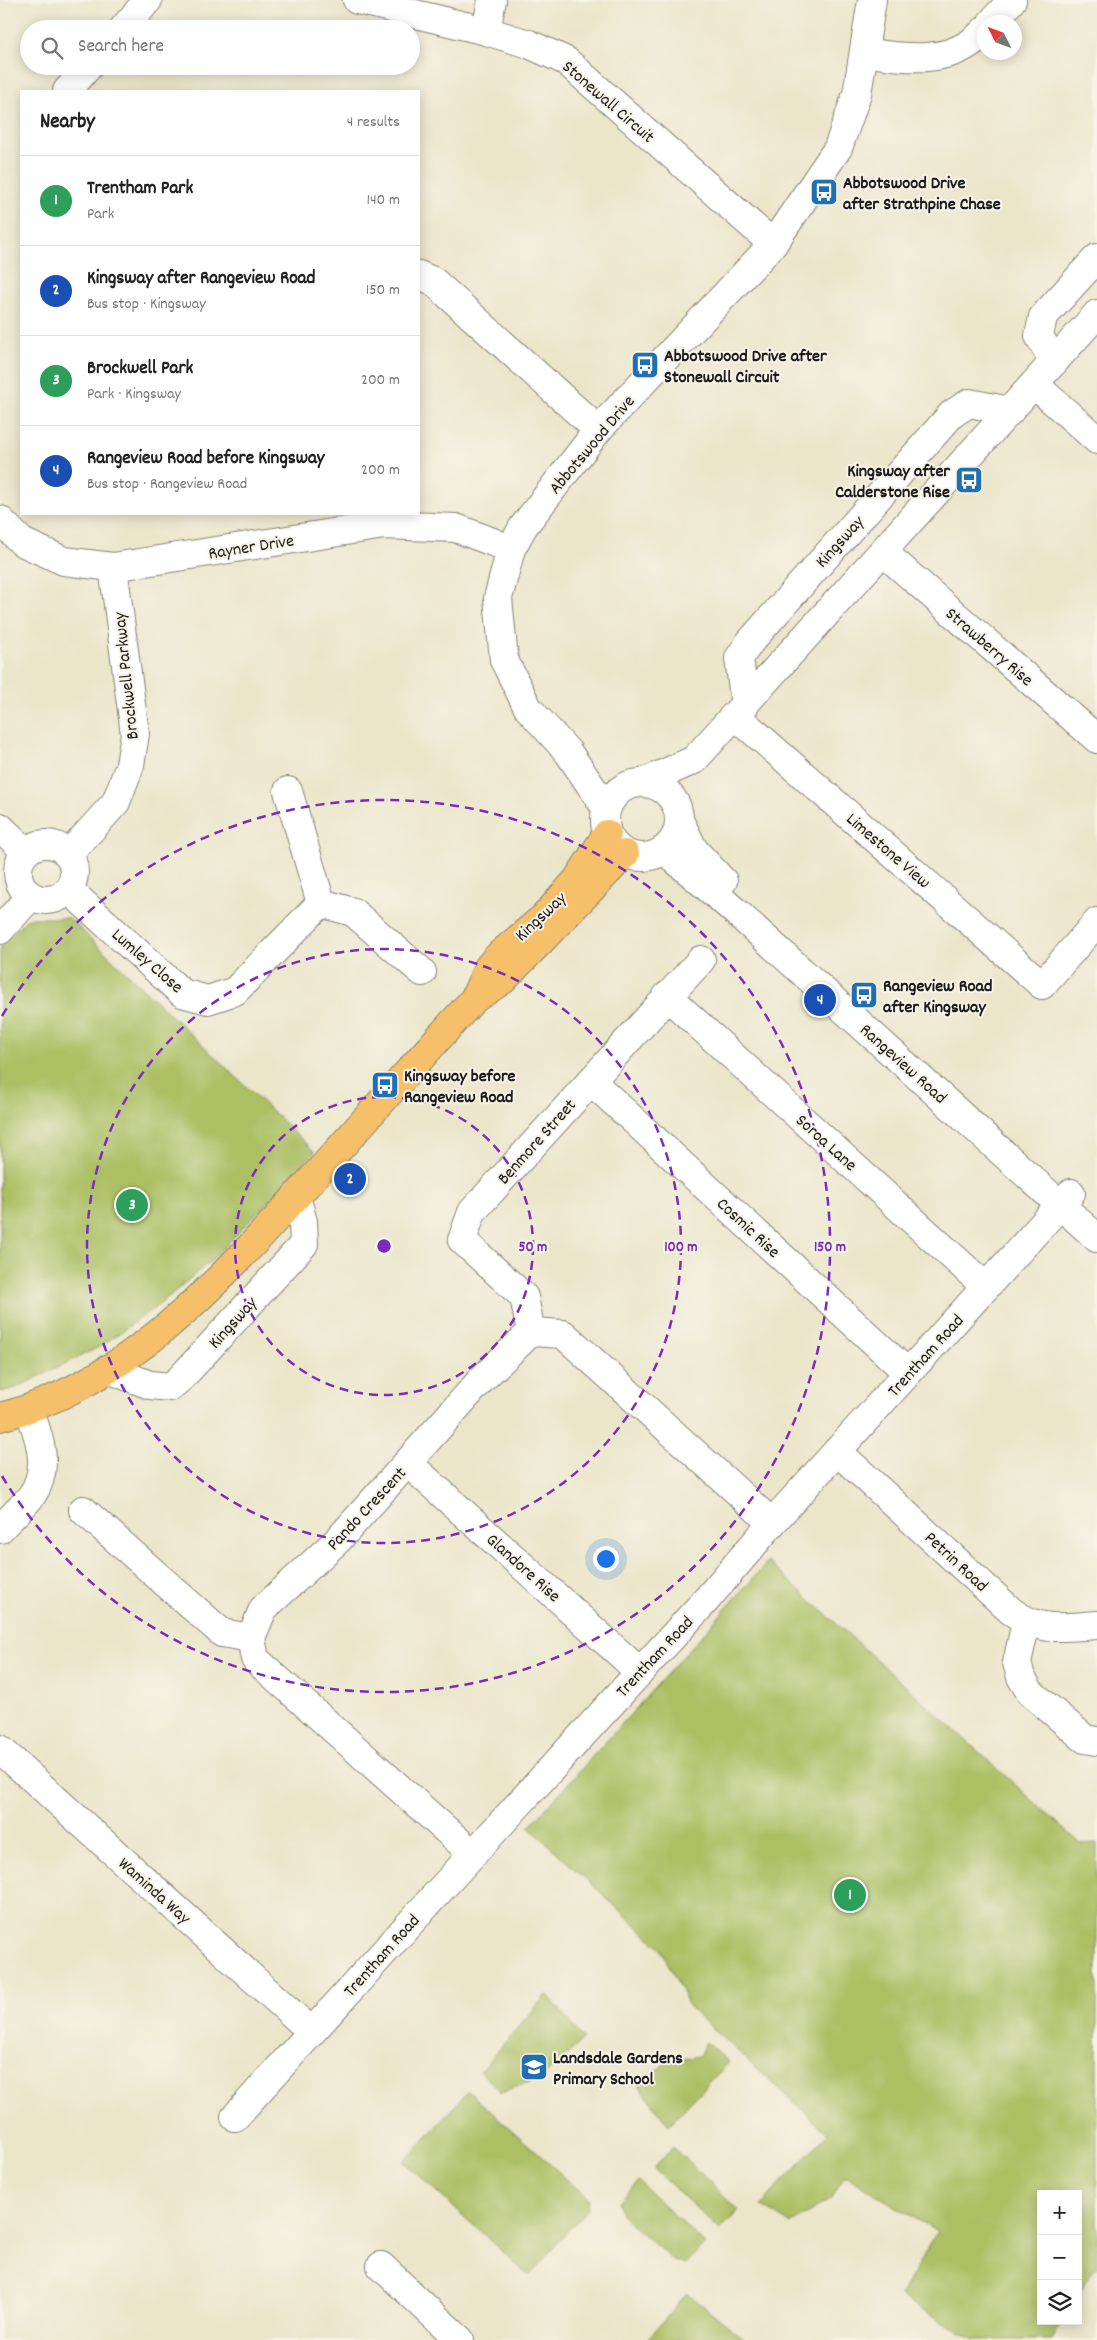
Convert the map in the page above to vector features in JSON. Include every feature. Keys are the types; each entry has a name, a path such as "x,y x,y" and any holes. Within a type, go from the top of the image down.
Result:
{"main road":[{"name":"Kingsway","path":"474,999 489,966 499,955 544,917 577,880 607,821"},
{"name":"Kingsway","path":"0,1417 29,1410 64,1394 108,1369 158,1333 229,1269 474,999 503,980 625,854"}],"street":[{"path":"131,20 148,0"},
{"name":"Stonewall Circuit","path":"357,0 486,31 529,44 566,61 773,244"},
{"path":"486,31 492,0"},
{"name":"Abbotswood Drive","path":"607,821 568,752 528,708 504,660 498,598 511,549 522,527 598,430 773,244 838,148 857,94 872,0"},
{"path":"998,15 1012,0"},
{"path":"864,52 919,59 948,55 977,39"},
{"path":"68,90 82,75"},
{"path":"1054,362 1039,336 1043,317 1097,258"},
{"path":"420,275 432,280 598,430"},
{"path":"694,760 679,815 676,838 665,851 656,856 640,858 625,854 614,845 607,821 615,794 694,760 1097,314"},
{"path":"1034,384 1097,440"},
{"name":"Kingsway","path":"740,710 739,658 745,649 952,414 969,403 1010,411"},
{"name":"Rayner Drive","path":"0,520 22,542 64,560 113,567 384,526 456,528 511,549"},
{"name":"Strawberry Rise","path":"883,552 1097,740"},
{"name":"Brockwell Parkway","path":"69,854 116,802 130,765 135,734 113,567"},
{"name":"Limestone View","path":"740,710 1042,985 1097,922"},
{"name":"Abbotswood Drive","path":"568,752 636,784"},
{"path":"636,784 659,786 669,793 679,815"},
{"path":"288,790 321,903 353,912 422,972"},
{"name":"Rangeview Road","path":"679,815 694,850 813,972"},
{"path":"0,827 26,852"},
{"path":"46,843 55,845 69,854 75,866 75,876 69,890 53,900 43,901 31,896 20,884 18,874 20,861 26,852 36,845 46,843"},
{"name":"Rangeview Road","path":"665,851 813,972 1066,1199 1097,1238"},
{"name":"Lumley Close","path":"69,890 182,992 208,1000 235,991 321,903"},
{"path":"0,930 31,896"},
{"name":"Benmore Street","path":"531,1332 524,1297 462,1240 472,1212 701,960"},
{"name":"Soroa Lane","path":"667,996 986,1287"},
{"name":"Cosmic Rise","path":"590,1081 908,1373"},
{"name":"Kingsway","path":"108,1369 150,1385 170,1387 181,1378 304,1244 303,1222 296,1196"},
{"name":"Rangeview Road","path":"1066,1199 1097,1216"},
{"name":"Trentham Road","path":"235,2117 311,2031 707,1599 772,1523 1066,1199"},
{"path":"531,1332 563,1334 772,1523"},
{"name":"Pando Crescent","path":"251,1638 263,1609 338,1540 483,1378 531,1332"},
{"path":"0,1529 32,1494 40,1476 43,1457 29,1410"},
{"name":"Petrin Road","path":"837,1451 1011,1611 1026,1622 1044,1627 1097,1626"},
{"name":"Glandore Rise","path":"408,1463 640,1672"},
{"path":"83,1510 222,1633 251,1638 255,1659 474,1854"},
{"path":"1026,1622 1017,1663 1020,1678 1030,1692 1085,1739 1097,1742"},
{"name":"Waminda Way","path":"0,1749 311,2031"},
{"path":"381,2266 460,2340"}],"green space":[{"path":"28,918 69,918 315,1152 214,1258 160,1304 101,1346 16,1388 0,1392 0,946"},
{"path":"768,1562 1081,1844 1097,1843 1097,2268 1095,2267 1082,2289 1082,2190 1037,2190 1037,2325 1061,2325 1052,2340 974,2340 900,2296 937,2232 845,2175 832,2198 790,2224 761,2205 828,2133 690,2008 660,1947 529,1827"},
{"path":"547,1994 584,2039 541,2078 501,2092 480,2071"},
{"path":"706,2042 729,2062 669,2125 638,2085 667,2062 699,2056"},
{"path":"468,2091 589,2199 588,2208 529,2276 404,2162"},
{"path":"673,2147 739,2210 720,2230 653,2168"},
{"path":"638,2181 705,2244 685,2264 672,2259 621,2216 619,2201"},
{"path":"687,2293 746,2340 647,2340"}],"place":[{"name":"Abbotswood Drive after Strathpine Chase","path":"824,192"},
{"name":"Abbotswood Drive after Stonewall Circuit","path":"645,365"},
{"name":"Kingsway after Calderstone Rise","path":"969,480"},
{"name":"Rangeview Road after Kingsway","path":"864,995"},
{"name":"Rangeview Road before Kingsway","path":"820,1000"},
{"name":"Kingsway before Rangeview Road","path":"385,1085"},
{"name":"Kingsway after Rangeview Road","path":"350,1179"},
{"name":"Brockwell Park","path":"132,1205"},
{"name":"Trentham Park","path":"850,1895"},
{"name":"Landsdale Gardens Primary School","path":"534,2067"}]}
